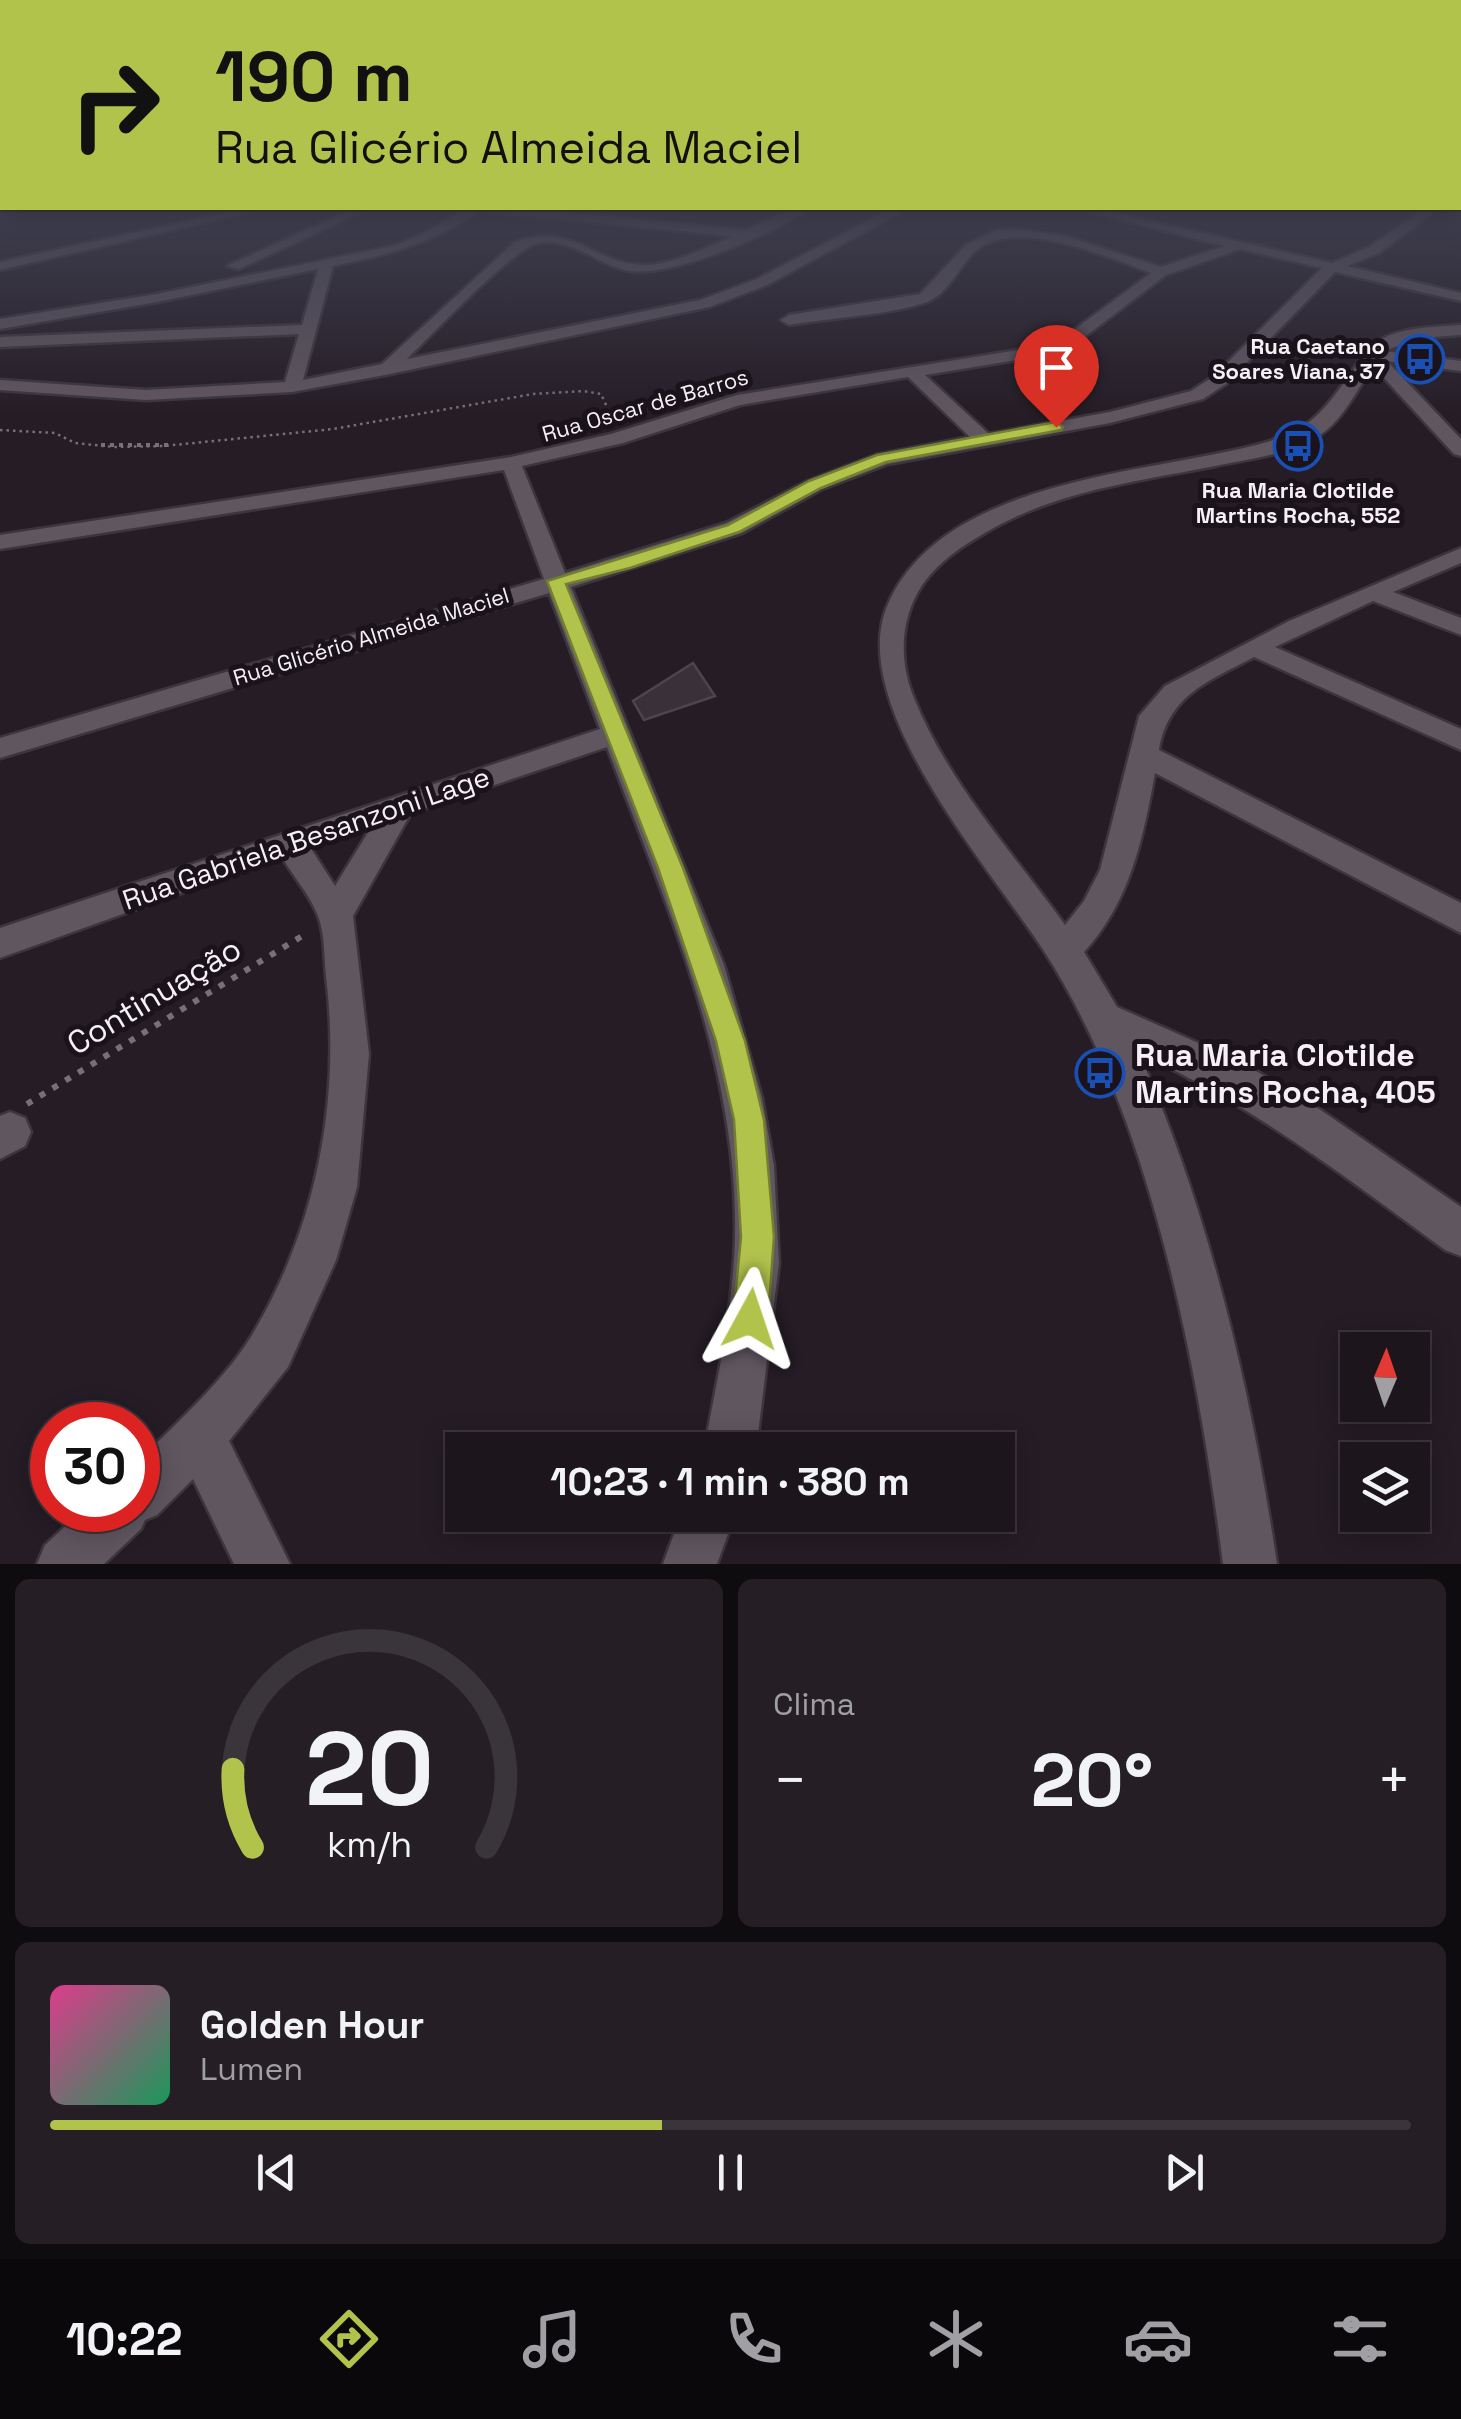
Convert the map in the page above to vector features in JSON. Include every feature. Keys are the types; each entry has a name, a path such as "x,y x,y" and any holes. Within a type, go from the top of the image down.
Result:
{"street":[{"path":"158,298 218,272"},
{"path":"0,324 158,298 280,272"},
{"path":"292,387 324,272"},
{"path":"384,370 491,272"},
{"path":"0,385 162,395 292,387 725,298 776,272"},
{"path":"789,320 924,298 952,272"},
{"name":"Rua Oscar de Barros","path":"0,542 511,463 616,440 737,400 1056,346 1073,338 1161,272"},
{"name":"Rua Glicério Almeida Maciel","path":"0,748 734,528 815,485 883,458 1110,417 1196,395 1220,380 1325,272"},
{"path":"1347,272 1461,297"},
{"path":"0,342 308,330"},
{"path":"1250,1564 1240,1476 1187,1252 1141,1106 1104,1019 1063,951 978,836 906,712 892,678 888,644 894,617 920,570 947,547 1016,504 1102,480 1268,449 1312,432 1329,418 1372,354 1397,337 1461,330"},
{"path":"1372,354 1461,366"},
{"path":"1372,354 1461,450"},
{"path":"912,372 982,438"},
{"path":"0,403 39,388"},
{"path":"511,463 614,736 706,964 731,1041 749,1120 758,1237 733,1432"},
{"path":"0,524 64,532"},
{"path":"1063,951 1087,928 1109,896 1125,848 1150,724 1160,704 1177,689 1256,648 1461,556"},
{"path":"1374,593 1461,627"},
{"path":"1256,648 1461,740"},
{"name":"Rua Gabriela Besanzoni Lage","path":"0,944 401,804 614,736"},
{"path":"1144,754 1461,919"},
{"path":"336,916 401,804"},
{"path":"160,1475 200,1437 272,1350 313,1260 336,1187 350,1054 336,916 290,842"},
{"path":"1104,1019 1225,1074 1298,1118 1461,1234"},
{"path":"200,1437 263,1564"},
{"path":"64,1564 98,1532"},
{"path":"690,1564 702,1532"}],"path":[{"path":"0,430 54,433 65,443 86,447 137,448 277,436 546,394 592,391 601,394 611,410 616,440"},
{"name":"Continuação","path":"5,1136 29,1100 336,916"}],"building":[{"path":"693,663 715,696 644,720 633,701"}],"place":[{"name":"Rua Caetano Soares Viana, 37","path":"1420,359"},
{"name":"Rua Maria Clotilde Martins Rocha, 552","path":"1298,446"},
{"name":"Rua Maria Clotilde Martins Rocha, 405","path":"1100,1073"}],"route":[{"path":"750,1319 758,1237 749,1120 731,1041 670,868 614,736 556,581 624,564 734,528 815,485 883,458 1056,427"}]}
